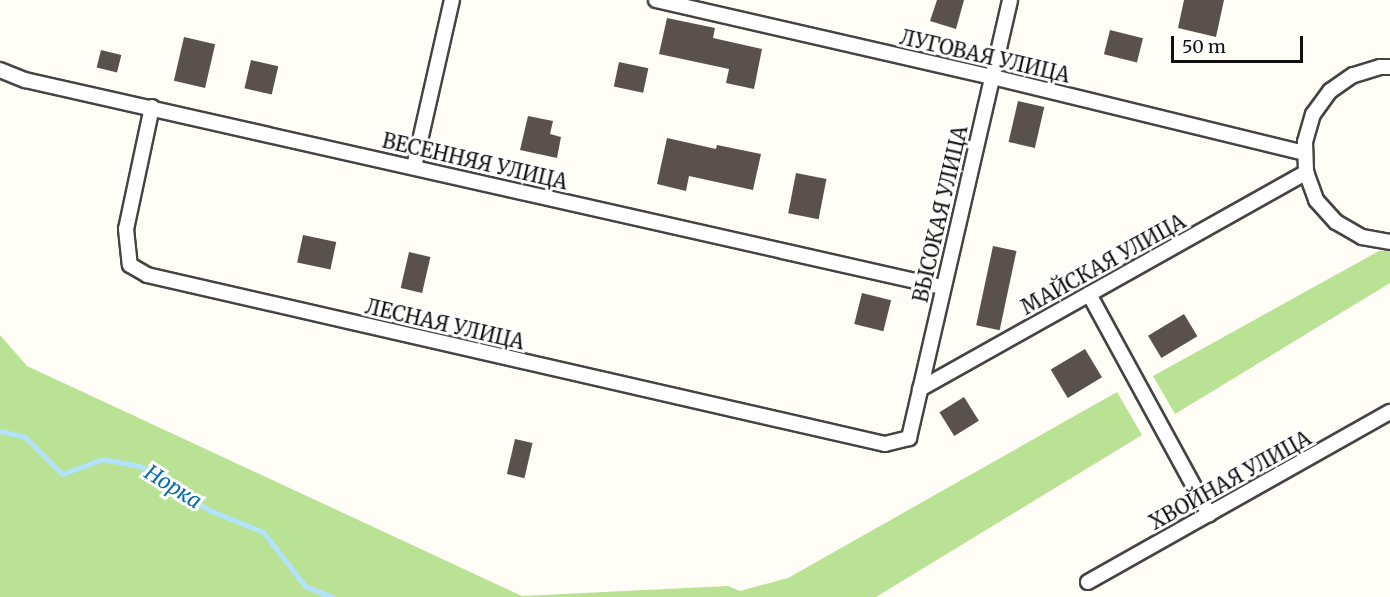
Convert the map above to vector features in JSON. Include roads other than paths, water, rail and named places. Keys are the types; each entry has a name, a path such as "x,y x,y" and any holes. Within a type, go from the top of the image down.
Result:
{"street":[{"path":"414,167 452,0"},
{"name":"ЛУГОВАЯ УЛИЦА","path":"656,0 993,77 1305,153"},
{"name":"ВЫСОКАЯ УЛИЦА","path":"909,438 1010,0"},
{"path":"1390,67 1380,67 1353,75 1330,91 1313,114 1305,142 1306,172 1316,200 1336,222 1362,237 1390,242"},
{"name":"ВЕСЕННЯЯ УЛИЦА","path":"0,70 25,80 942,287"},
{"name":"ЛЕСНАЯ УЛИЦА","path":"152,107 126,229 130,264 147,275 885,444 909,438"},
{"name":"МАЙСКАЯ УЛИЦА","path":"920,389 1306,172"},
{"path":"1089,294 1209,514"},
{"name":"ХВОЙНАЯ УЛИЦА","path":"1088,582 1390,412"}],"waterway":[{"name":"Норка","path":"0,431 25,437 62,474 103,459 140,466 209,510 263,532 305,586 332,597"}]}
